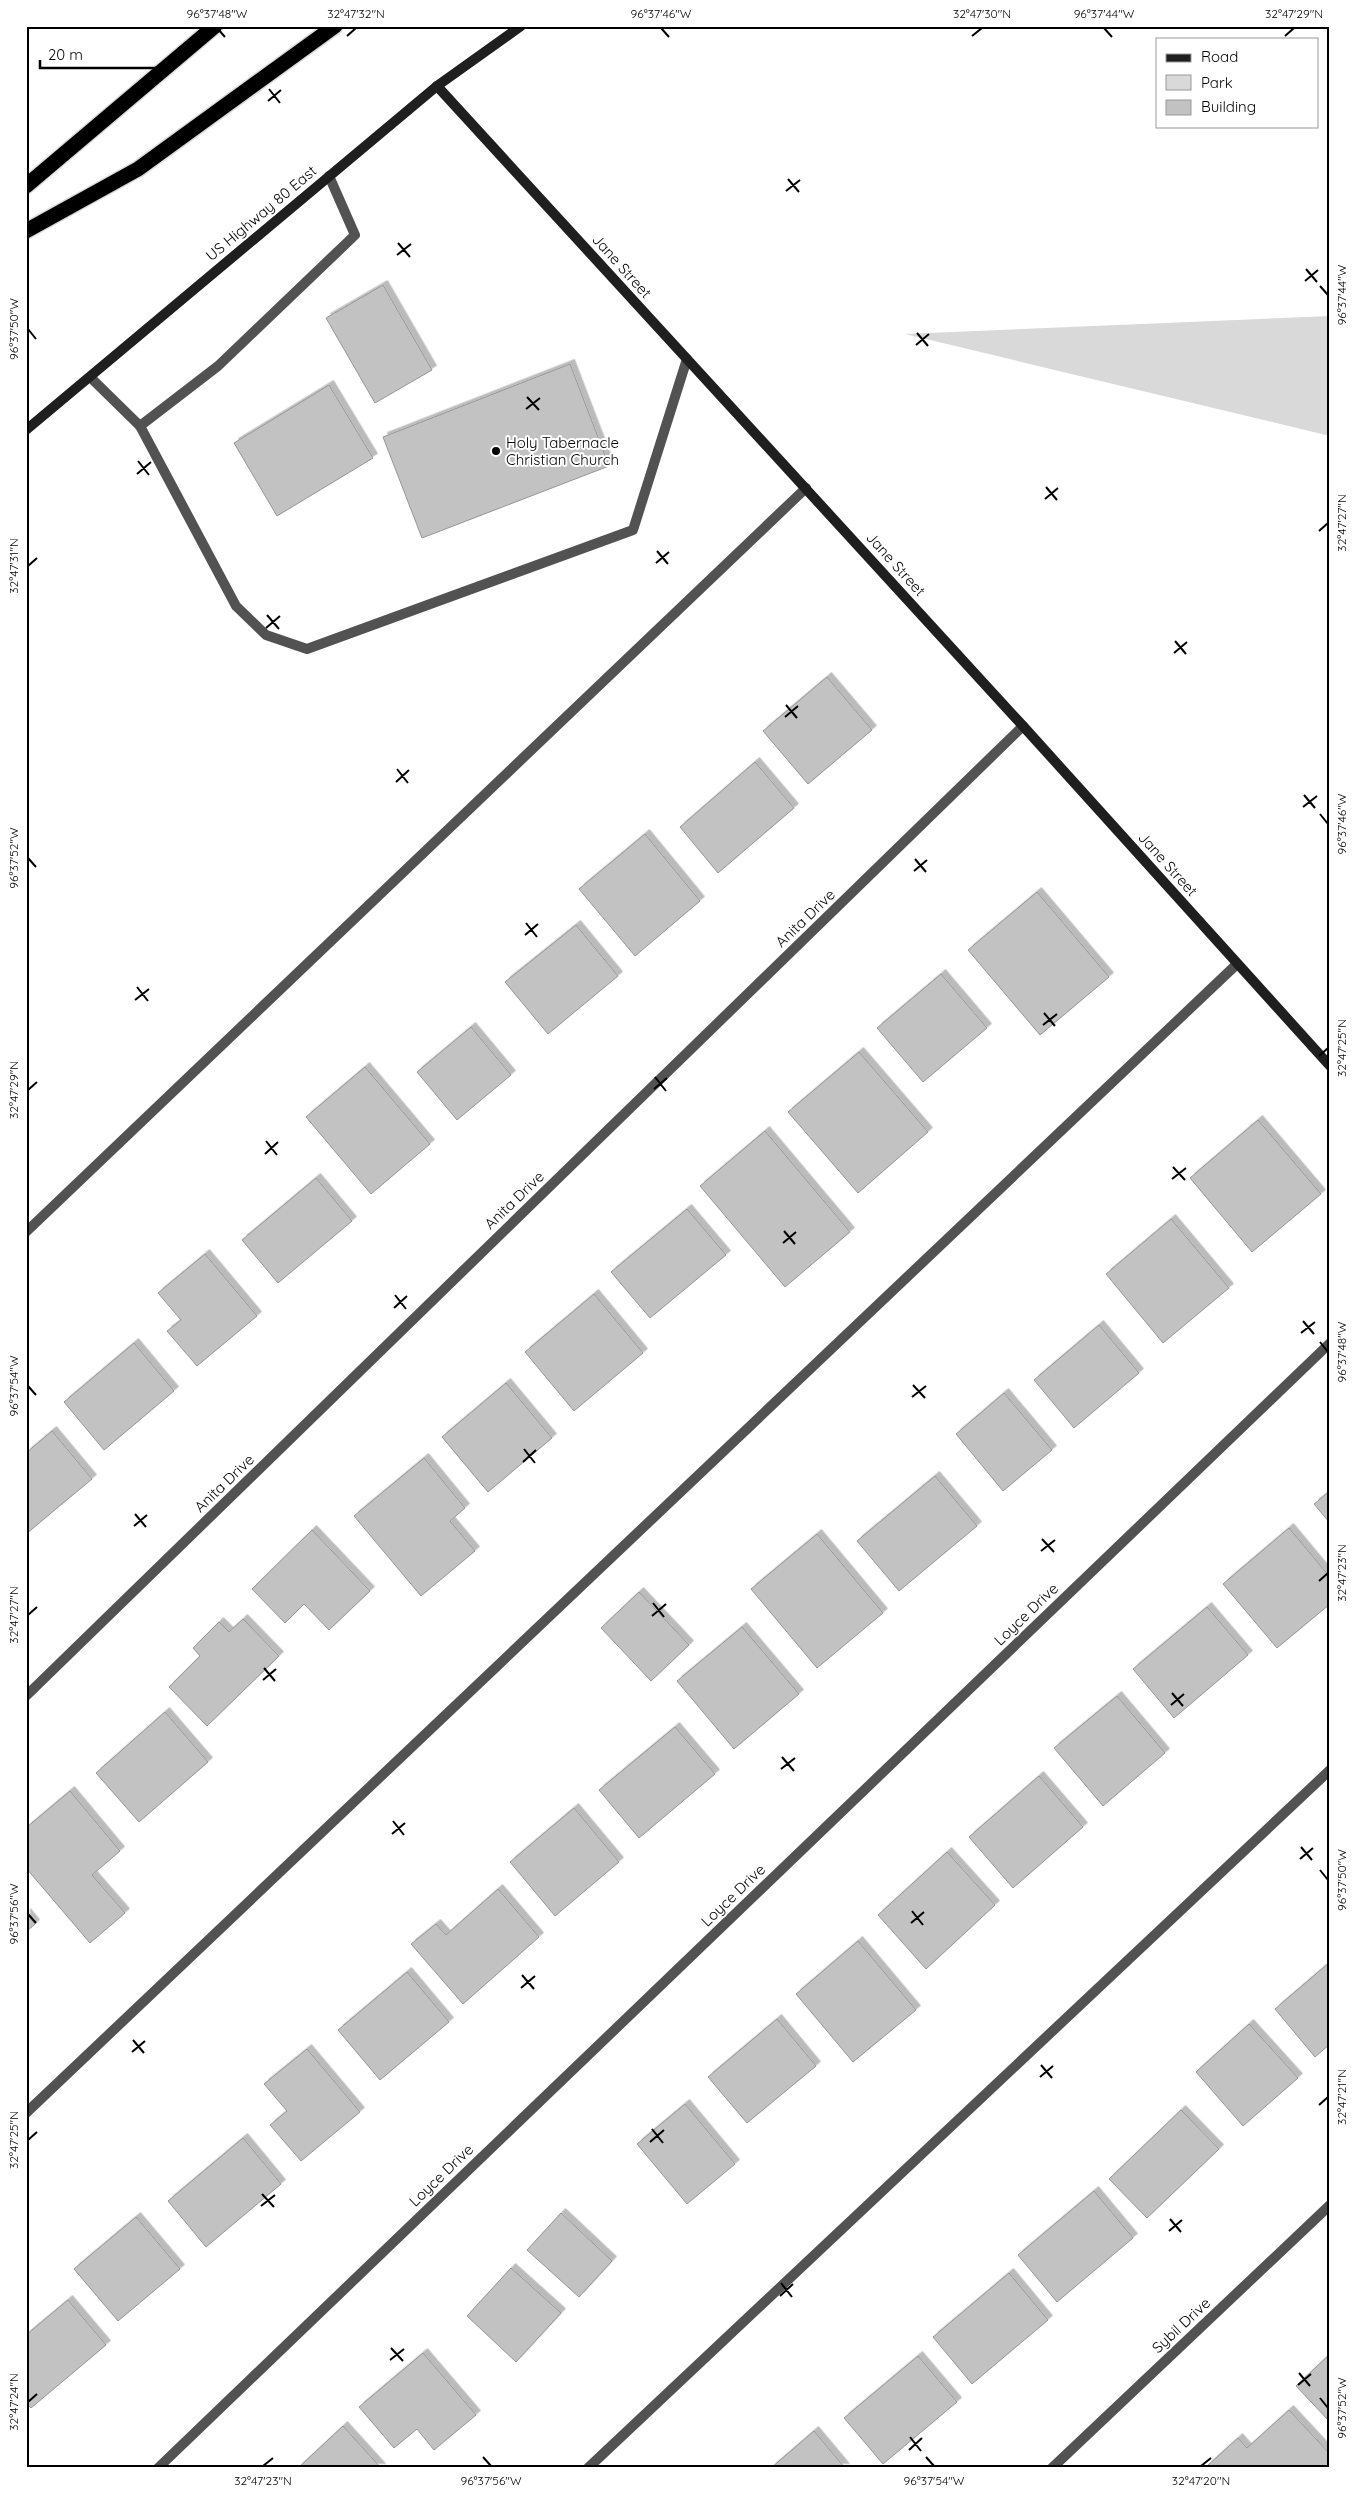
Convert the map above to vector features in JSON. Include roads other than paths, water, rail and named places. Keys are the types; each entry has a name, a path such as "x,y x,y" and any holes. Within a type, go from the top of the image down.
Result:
{"highway":[{"path":"26,186 214,26"},
{"path":"26,231 138,169 335,26"}],"street":[{"name":"US Highway 80 East","path":"26,430 437,86 521,26"},
{"name":"Jane Street","path":"437,86 1024,726 1330,1066"},
{"path":"140,426 218,366 355,235 329,176"},
{"path":"90,377 140,426 236,606 266,635 307,649 633,530 687,359"},
{"path":"26,1232 806,488"},
{"name":"Anita Drive","path":"26,1696 1024,726"},
{"path":"26,2114 1238,964"},
{"name":"Loyce Drive","path":"158,2468 1330,1343"},
{"path":"588,2468 1330,1770"},
{"name":"Sybil Drive","path":"1052,2468 1330,2205"}],"place":[{"name":"Holy Tabernacle Christian Church","path":"496,451"}]}
